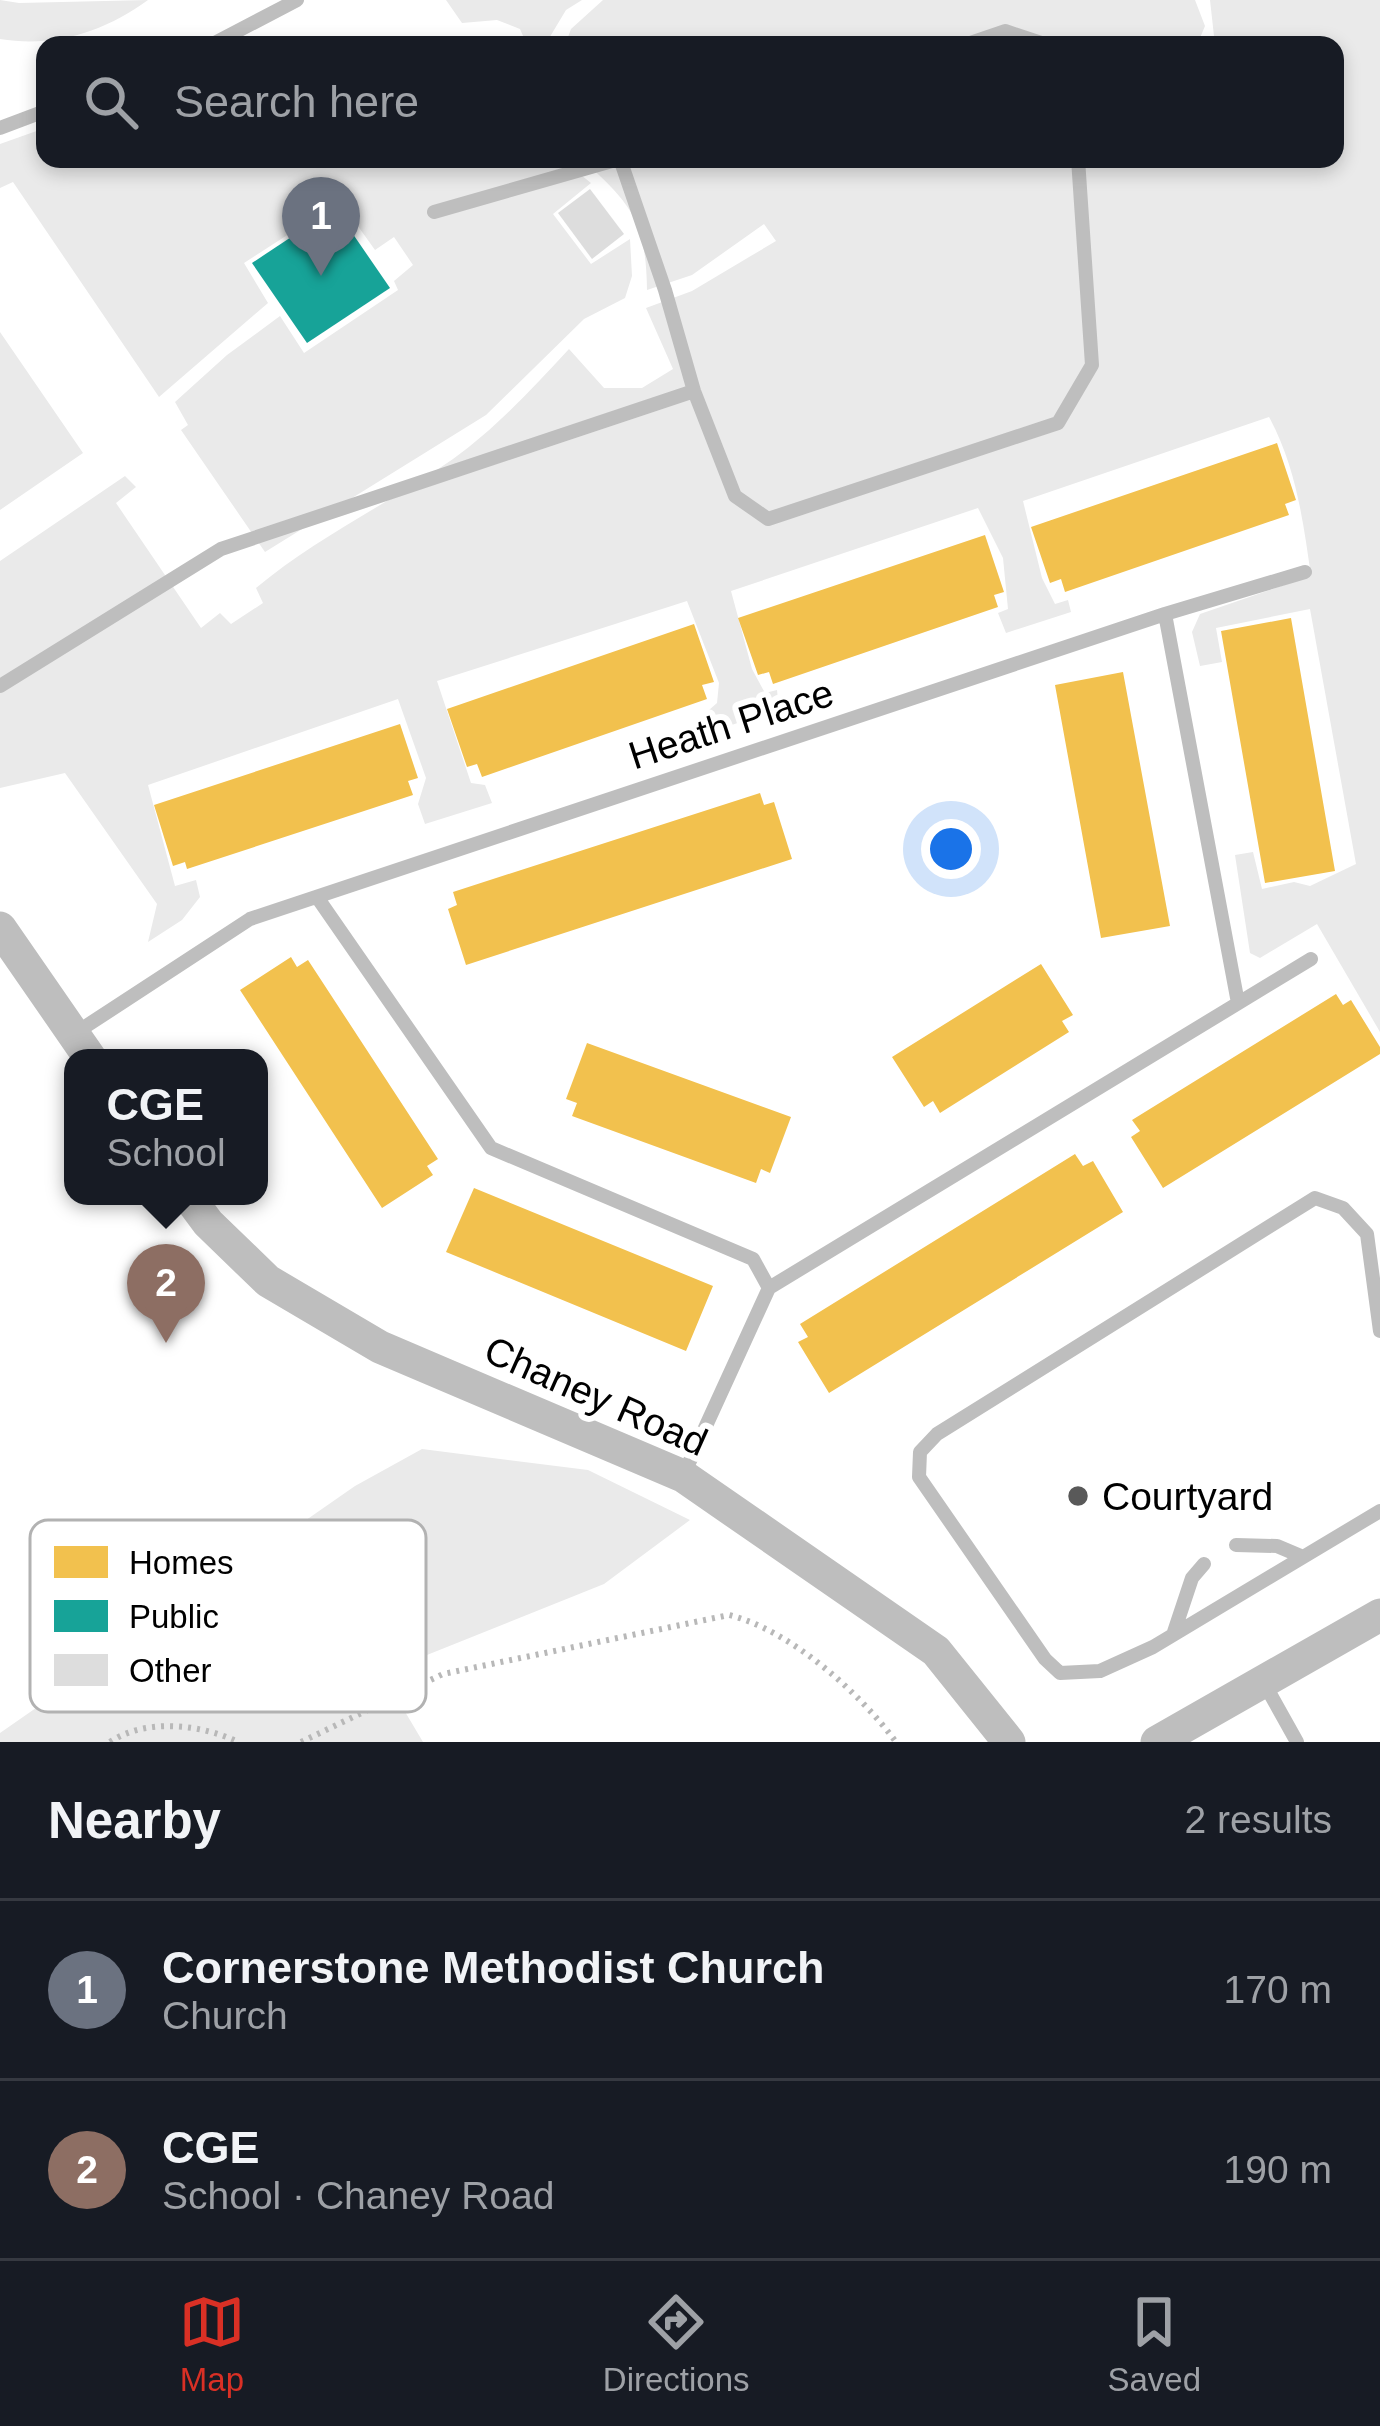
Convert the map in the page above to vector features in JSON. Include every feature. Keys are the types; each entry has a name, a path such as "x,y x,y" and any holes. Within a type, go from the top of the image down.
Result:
{"street":[{"path":"0,928 81,1046"},
{"name":"Chaney Road","path":"195,1205 268,1281 380,1347 682,1476 936,1651 1009,1742"},
{"path":"1157,1742 1380,1615"}],"lane":[{"path":"228,36 297,0"},
{"path":"990,36 1005,31 1020,36"},
{"path":"0,128 36,114"},
{"path":"434,212 588,168"},
{"path":"622,168 694,392 736,496 768,519 1058,423 1092,365 1079,168"},
{"path":"0,686 220,549 694,392"},
{"name":"Heath Place","path":"81,1046 250,919 1165,614 1305,572"},
{"path":"1165,614 1238,1003"},
{"path":"317,896 491,1148 753,1259 769,1288"},
{"path":"682,1476 769,1288 1311,958"},
{"path":"1380,1331 1366,1234 1343,1208 1315,1198 937,1434 920,1452 919,1477 1045,1660 1060,1673 1100,1672 1173,1635 1380,1511"},
{"path":"1235,1545 1277,1546 1303,1557"},
{"path":"1173,1635 1192,1578 1204,1564"},
{"path":"1263,1682 1297,1742"}],"path":[{"path":"426,1682 443,1674 729,1615 764,1628 834,1677 874,1712 896,1742"},
{"path":"301,1742 364,1712"},
{"path":"110,1742 149,1727 180,1727 238,1742"}],"shaded area":[{"path":"0,0 148,0 78,35 36,36 36,41 0,39"},
{"path":"446,0 582,0 566,10 550,36 523,36 520,29 497,20 462,23"},
{"path":"603,0 1195,0 1205,26 1201,36 568,36"},
{"path":"1210,0 1380,0 1380,1032 1317,924 1260,958 1250,953 1235,855 1253,852 1262,889 1294,882 1310,886 1356,864 1310,609 1216,628 1222,662 1200,666 1192,632 1200,614 1311,576 1292,475 1269,417 1023,501 1042,578 1055,604 1068,600 1071,612 1006,633 998,613 1008,609 1003,558 978,508 731,591 752,669 765,693 777,690 779,709 717,730 709,710 717,703 719,683 687,601 437,681 471,783 485,785 492,803 425,824 418,804 426,778 398,699 148,785 175,886 196,880 200,897 182,920 148,942 157,904 65,773 0,788 0,561 125,476 136,487 116,503 201,628 220,613 231,624 263,603 256,588 279,570 469,447 569,349 604,388 642,388 673,369 646,308 692,291 776,241 764,224 692,275 647,290 643,247 633,216 591,168 1344,168 1344,36 1214,36"},
{"path":"36,131 36,168 572,168 591,183 553,214 591,264 630,239 632,276 625,298 584,319 486,415 265,552 181,430 188,425 175,402 280,316 304,353 398,290 394,281 413,265 394,237 375,250 340,201 244,263 268,303 159,397 13,182 0,188 0,144"},
{"path":"0,332 83,453 0,510"},
{"path":"422,1449 588,1470 690,1520 604,1584 426,1655 426,1520 306,1520"},
{"path":"30,1712 405,1712 423,1742 0,1742 0,1733"}],"building: Homes":[{"path":"1277,443 1296,500 1285,504 1289,515 1065,592 1061,579 1050,583 1031,527"},
{"path":"985,535 1004,592 994,595 998,607 773,684 769,672 758,675 738,618"},
{"path":"1291,618 1335,871 1265,883 1221,631"},
{"path":"694,624 714,682 702,685 707,699 482,777 477,764 467,767 447,709"},
{"path":"1123,672 1170,926 1101,938 1055,685"},
{"path":"400,724 418,778 408,781 413,795 187,869 185,862 173,866 154,805"},
{"path":"760,793 764,805 774,802 792,859 466,965 448,909 457,905 453,892"},
{"path":"291,957 297,967 308,960 438,1159 427,1166 433,1175 382,1208 240,990"},
{"path":"1041,964 1073,1015 1062,1021 1069,1032 940,1113 933,1101 924,1107 892,1057"},
{"path":"1336,994 1343,1005 1351,1000 1380,1054 1163,1188 1131,1137 1140,1131 1132,1120"},
{"path":"587,1043 791,1117 770,1173 761,1169 756,1183 572,1116 577,1103 566,1099"},
{"path":"1075,1154 1083,1166 1093,1161 1123,1212 829,1393 798,1342 808,1337 800,1324"},
{"path":"474,1188 713,1286 686,1351 446,1252"}],"building: Public":[{"path":"335,208 390,288 307,343 252,263"}],"building: Other":[{"path":"590,189 624,234 592,259 558,213"}],"place":[{"name":"Cornerstone Methodist Church","path":"321,276"},
{"name":"CGE","path":"166,1343"},
{"name":"Courtyard","path":"1078,1496"}]}
